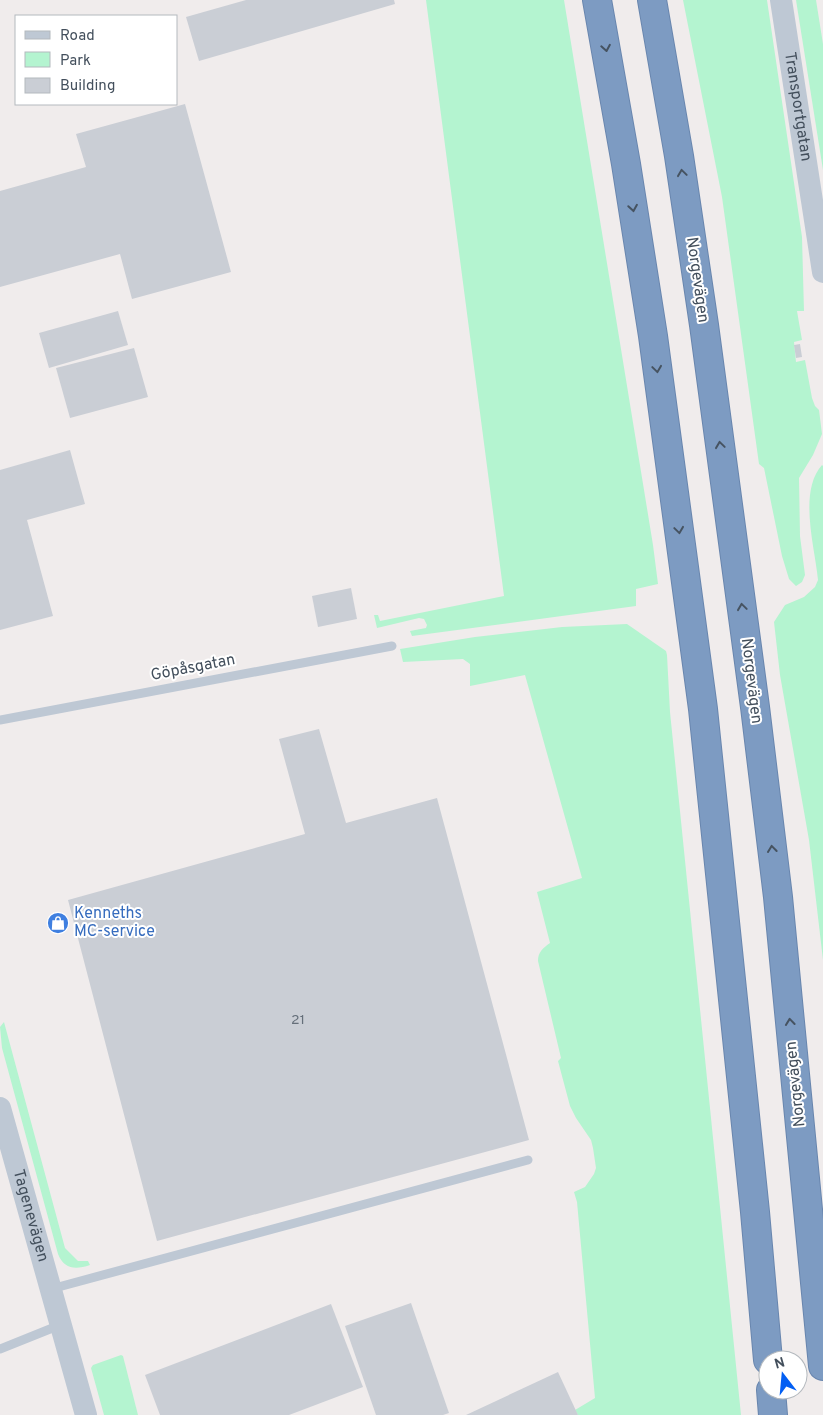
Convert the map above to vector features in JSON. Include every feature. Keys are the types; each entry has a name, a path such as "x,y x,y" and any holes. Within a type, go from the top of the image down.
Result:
{"highway":[{"path":"597,0 626,164 653,336 703,709 755,1212 767,1350"},
{"name":"Norgevägen","path":"652,0 679,156 703,316 754,697 778,897 823,1366"},
{"path":"803,1158 823,1264"},
{"path":"772,1400 773,1415"}],"street":[{"name":"Transportgatan","path":"781,0 823,272"},
{"name":"Tagenevägen","path":"0,1108 86,1415"}],"lane":[{"name":"Göpåsgatan","path":"0,720 392,646"},
{"path":"50,1289 528,1160"},
{"path":"0,1349 61,1325"}],"green space":[{"path":"426,0 564,0 658,584 636,589 636,606 412,636 410,631 426,628 427,625 424,619 419,618 377,628 374,615 378,615 380,621 504,596"},
{"path":"683,0 767,0 802,237 804,311 797,311 802,340 794,342 796,362 805,360 812,398 819,410 822,434 813,455 799,478 800,536 805,575 802,582 796,586 789,579 782,556 764,468 759,464 722,197"},
{"path":"796,0 816,0 823,44 823,170"},
{"path":"822,465 823,960 809,840 780,675 774,622 785,605 804,597 815,587 818,580 809,505 815,476"},
{"path":"627,624 666,651 667,655 670,712 741,1415 578,1415 575,1410 595,1398 577,1202 574,1192 585,1187 596,1168 591,1140 570,1106 558,1061 561,1058 538,961 541,950 550,943 537,892 582,878 525,675 470,686 470,664 463,659 403,662 400,649 475,637 562,627"},
{"path":"4,1022 65,1248 78,1261 88,1261 90,1265 80,1268 71,1267 63,1263 58,1254 2,1048 0,1027"},
{"path":"121,1355 123,1356 138,1415 104,1415 91,1368 93,1365"}],"building":[{"path":"246,0 394,0 395,4 199,61 186,17"},
{"path":"185,104 231,272 132,299 120,254 0,287 0,191 86,167 76,134"},
{"path":"118,311 128,345 49,368 39,333"},
{"path":"800,344 802,357 796,358 794,345"},
{"path":"134,348 148,397 70,418 56,368"},
{"path":"70,450 85,504 27,520 53,616 0,630 0,470"},
{"path":"351,588 357,619 318,627 312,596"},
{"path":"319,729 346,823 437,798 529,1140 157,1241 68,900 305,834 279,739"},
{"path":"411,1303 449,1413 443,1415 376,1415 345,1326"},
{"path":"331,1304 363,1387 289,1415 160,1415 145,1375"},
{"path":"558,1372 578,1415 466,1415"}],"place":[{"name":"Kenneths MC-service","path":"58,923"}]}
